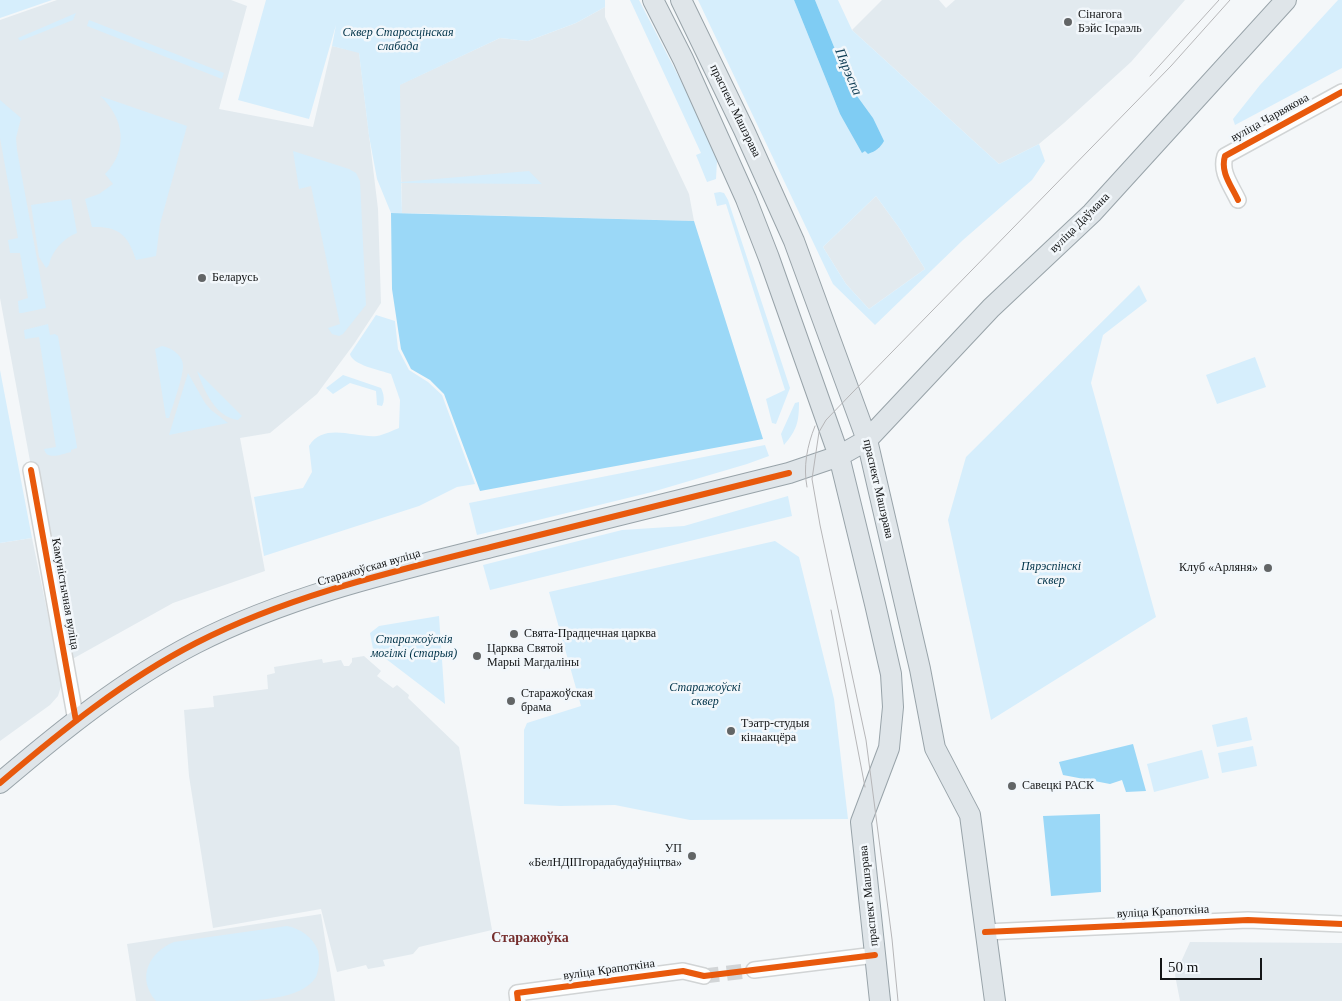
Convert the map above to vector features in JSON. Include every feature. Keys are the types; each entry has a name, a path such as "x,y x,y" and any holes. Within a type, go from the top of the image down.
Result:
{"main road":[{"name":"праспект Машэрава","path":"653,0 670,31 746,199 769,258 839,456 891,674 893,707 889,748 861,822 880,1001"},
{"name":"праспект Машэрава","path":"681,0 744,130 794,241 867,440 920,669 935,748 970,815 995,1001"},
{"name":"вуліца Даўмана","path":"839,456 867,440 991,308 1092,213 1286,0"},
{"path":"670,31 669,23 675,17 683,16 691,21"},
{"name":"Старажоўская вуліца","path":"0,783 116,691 197,643 294,602 382,574 789,473 839,456"}],"street":[{"name":"вуліца Чарвякова","path":"1238,200 1224,173 1222,164 1225,156 1342,92"},
{"name":"Камуністычная вуліца","path":"31,470 76,721"},
{"name":"вуліца Крапоткіна","path":"985,932 1248,920 1342,924"},
{"path":"754,970 875,955"},
{"name":"вуліца Крапоткіна","path":"517,997 683,971 704,976"}],"shaded area":[{"path":"57,0 231,0 247,6 219,109 313,127 332,46 359,52 378,209 381,303 354,344 317,394 270,433 240,438 265,571 173,603 67,662 0,298 0,20"},
{"path":"794,0 815,0 843,69 852,79 852,89 873,118 884,141 873,152 868,154 865,151 862,153 840,114"},
{"path":"882,0 939,0 946,8 955,0 1185,0 1131,62 1064,123 1039,144 999,164 852,30"},
{"path":"605,7 605,17 689,194 694,221 402,213 399,85 500,38 528,41 576,23"},
{"path":"876,196 900,229 925,269 869,309 846,284 823,247"},
{"path":"391,213 694,221 763,439 480,491 444,394 430,380 411,369 401,349 392,289"},
{"path":"32,538 62,683 58,696 50,705 0,741 0,543"},
{"path":"364,656 381,671 377,676 393,688 397,685 409,695 408,698 459,747 492,930 419,947 413,954 383,960 385,966 368,969 366,965 337,972 321,909 213,928 189,776 184,710 214,707 213,696 268,689 267,675 275,673 274,667 322,659 323,663 341,660 344,666 349,666 352,658"},
{"path":"1133,744 1146,791 1126,792 1122,780 1110,784 1063,775 1059,762"},
{"path":"1100,814 1101,892 1051,896 1043,816"},
{"path":"321,914 335,1001 136,1001 127,944"},
{"path":"1190,942 1342,943 1342,1001 1180,1001 1175,975"}],"green space":[{"path":"0,0 52,0 0,18"},
{"name":"Сквер Старосцінская слабада","path":"266,0 605,0 605,7 576,23 528,41 500,38 400,85 401,182 529,171 542,184 401,183 402,213 391,213 377,179 369,136 359,53 332,46 336,25 309,119 238,100"},
{"path":"630,0 639,0 713,143 717,161 716,179 707,182 696,155 701,153"},
{"path":"698,0 794,0 840,114 868,154 879,148 873,118 852,89 852,79 843,69 815,0 838,0 852,30 999,164 1039,144 1045,161 1032,180 963,240 875,325 833,284","holes":["876,196 900,229 925,269 869,309 846,284 823,247"]},
{"path":"1338,0 1342,0 1342,68 1235,125 1233,119 1260,85"},
{"path":"76,13 73,20 20,41 18,38"},
{"path":"89,20 224,73 222,79 87,26"},
{"path":"100,96 187,126 160,224 156,256 136,260 126,238 116,230 92,227 85,199 99,194 113,184 105,174 113,165 118,155 120,144 118,124 114,114"},
{"path":"0,100 21,118 16,138 17,150 46,308 22,313 19,313 18,301 28,298 20,253 10,253 8,240 18,238 0,138"},
{"path":"293,151 349,169 356,173 360,181 366,305 343,334 339,336 332,334 328,328 340,324 311,186 299,189"},
{"path":"714,193 724,193 728,200 790,388 776,424 772,423 766,399 785,390 726,204 717,206"},
{"path":"71,199 77,233 59,246 46,268 39,257 31,205"},
{"name":"Пярэспінскі сквер","path":"1139,285 1147,301 1103,335 1091,383 1156,617 991,720 948,520 966,457"},
{"path":"376,315 395,321 398,349 409,370 428,382 442,395 475,484 457,487 419,506 264,556 254,497 303,488 312,472 309,446 315,439 331,433 377,436 399,428 400,400 391,374 361,364 352,358 350,354"},
{"path":"48,324 50,335 55,334 58,336 77,447 71,450 71,452 55,456 48,455 44,449 56,447 39,337 25,339 24,330"},
{"path":"162,346 177,353 183,363 181,379 169,418 166,418 155,349"},
{"path":"1255,357 1266,387 1217,404 1206,375"},
{"path":"0,370 32,538 0,543"},
{"path":"197,371 242,416 238,420 223,414 217,408 207,394"},
{"path":"188,373 205,403 228,423 169,435"},
{"path":"343,375 381,388 384,397 382,406 377,405 376,391 350,383 333,394 326,388"},
{"path":"799,402 796,425 792,435 784,445 781,434 795,403"},
{"path":"765,445 769,456 747,464 652,492 477,535 469,503"},
{"path":"788,496 792,516 490,590 483,565 622,530 684,526"},
{"name":"Старажоўскі сквер","path":"775,541 799,557 834,699 848,819 690,820 615,805 560,806 524,804 524,730 527,723 581,706 549,592"},
{"name":"Старажоўскія могілкі (старыя)","path":"439,616 445,704 373,649 370,633 379,626"},
{"path":"1247,717 1252,740 1217,747 1212,725"},
{"path":"1253,746 1257,766 1222,773 1218,753"},
{"path":"1202,750 1209,778 1154,792 1147,764"},
{"path":"287,926 306,934 318,951 319,964 316,977 309,985 299,991 274,998 233,1001 156,1001 150,992 146,975 148,967 152,959 165,946 174,942"}],"tunnel":[{"path":"704,976 754,970"}],"tram line":[{"path":"1150,76 1219,0"},
{"path":"898,1001 892,939 866,740 812,479 819,432 826,420 1171,66 1230,0"},
{"path":"807,487 806,457 815,426"},
{"path":"831,610 865,787"}],"cycle path":[{"path":"1238,200 1225,173 1225,156 1342,92"},
{"path":"31,470 76,721"},
{"path":"0,783 46,744 118,690 169,658 231,626 303,599 378,576 789,473"},
{"path":"985,932 1248,920 1342,924"},
{"path":"518,1001 517,993 683,971 704,976 875,955"}],"place":[{"name":"Сінагога Бэйс Ісраэль","path":"1068,22"},
{"name":"Беларусь","path":"202,278"},
{"name":"Клуб «Арляня»","path":"1268,568"},
{"name":"Свята-Прадцечная царква","path":"514,634"},
{"name":"Царква Святой Марыі Магдаліны","path":"477,656"},
{"name":"Старажоўская брама","path":"511,701"},
{"name":"Тэатр-студыя кінаакцёра","path":"731,731"},
{"name":"Савецкі РАСК","path":"1012,786"},
{"name":"УП «БелНДІПгорадабудаўніцтва»","path":"692,856"}],"district":[{"name":"Старажоўка","path":"530,938"}],"water label":[{"name":"Пярэспа","path":"848,72"}]}
